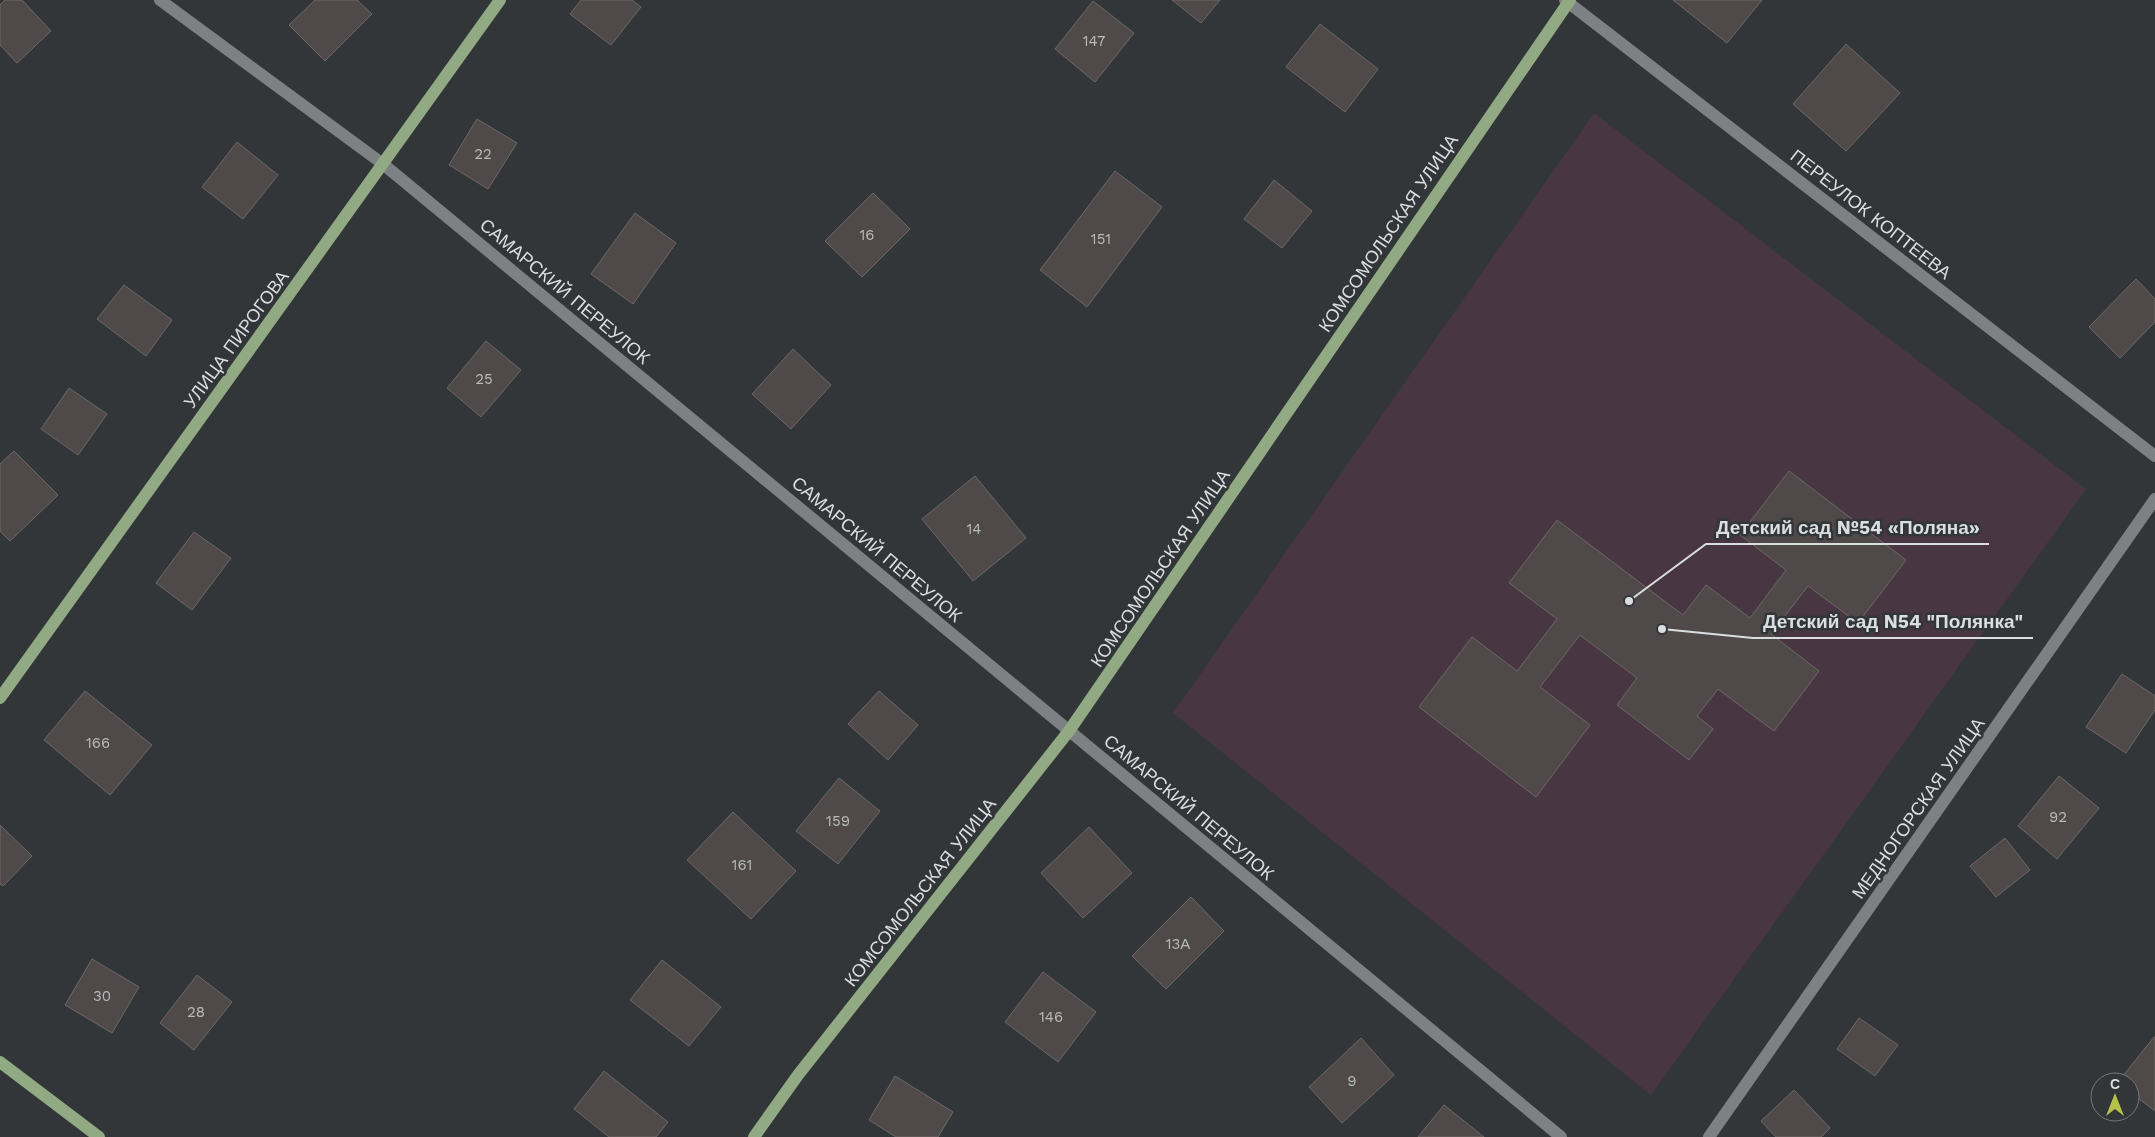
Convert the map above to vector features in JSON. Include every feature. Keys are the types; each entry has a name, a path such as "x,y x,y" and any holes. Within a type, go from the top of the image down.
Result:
{"main road":[{"name":"УЛИЦА ПИРОГОВА","path":"0,698 500,0"},
{"name":"КОМСОМОЛЬСКАЯ УЛИЦА","path":"754,1137 798,1075 1069,731 1568,1"},
{"path":"0,1062 99,1137"}],"street":[{"name":"САМАРСКИЙ ПЕРЕУЛОК","path":"160,0 383,164 1562,1137"},
{"name":"ПЕРЕУЛОК КОПТЕЕВА","path":"1568,1 2155,456"},
{"name":"МЕДНОГОРСКАЯ УЛИЦА","path":"1709,1137 2155,499"}],"shaded area":[{"path":"1594,113 2086,489 1651,1095 1173,713"}],"building":[{"path":"5,0 22,0 51,31 17,63 0,45 0,5"},
{"path":"315,0 357,0 372,14 325,61 289,25"},
{"path":"581,0 632,0 641,7 611,45 570,14"},
{"path":"1172,0 1220,0 1201,23"},
{"path":"1673,0 1762,0 1727,43"},
{"path":"1093,1 1134,33 1095,82 1055,49"},
{"path":"1320,24 1378,69 1345,112 1286,67"},
{"path":"1846,44 1900,93 1846,151 1793,104"},
{"path":"477,119 517,143 488,189 449,165"},
{"path":"237,142 278,175 243,219 202,187"},
{"path":"1115,171 1162,207 1087,307 1040,270"},
{"path":"1274,180 1312,211 1282,248 1244,219"},
{"path":"873,193 910,229 862,277 825,241"},
{"path":"635,213 676,243 633,304 591,274"},
{"path":"2136,279 2155,299 2155,322 2120,358 2089,327"},
{"path":"124,285 172,320 146,356 97,319"},
{"path":"486,341 521,370 481,417 447,388"},
{"path":"793,349 831,385 791,429 752,394"},
{"path":"69,388 107,414 78,455 41,429"},
{"path":"14,451 58,495 10,541 0,531 0,464"},
{"path":"1789,471 1906,560 1858,623 1808,586 1771,634 1819,671 1774,731 1718,689 1697,716 1713,729 1689,760 1617,705 1637,678 1580,635 1540,687 1590,725 1536,797 1419,707 1472,637 1517,671 1557,619 1509,583 1557,520 1683,615 1706,585 1750,618 1786,570 1740,535"},
{"path":"975,476 1026,538 973,581 922,519"},
{"path":"194,532 231,558 192,610 156,583"},
{"path":"2122,674 2155,696 2155,710 2126,753 2086,727"},
{"path":"85,691 152,745 110,795 44,740"},
{"path":"879,691 918,725 888,760 848,724"},
{"path":"2059,776 2099,808 2057,859 2018,826"},
{"path":"839,778 880,811 838,864 796,831"},
{"path":"733,812 796,871 751,919 687,860"},
{"path":"0,825 32,856 3,886 0,884"},
{"path":"1089,827 1132,873 1083,918 1041,873"},
{"path":"2005,838 2030,870 1996,897 1970,866"},
{"path":"1191,897 1224,931 1166,989 1132,956"},
{"path":"92,959 139,987 112,1033 65,1005"},
{"path":"662,960 721,1007 689,1046 630,1000"},
{"path":"1043,972 1096,1012 1058,1062 1005,1022"},
{"path":"197,975 232,1002 194,1050 160,1023"},
{"path":"1859,1018 1898,1045 1875,1076 1837,1049"},
{"path":"2155,1037 2155,1111 2140,1100 2140,1072 2126,1072"},
{"path":"1361,1038 1394,1075 1342,1123 1309,1087"},
{"path":"604,1071 668,1122 656,1137 609,1137 574,1109"},
{"path":"895,1076 953,1112 938,1137 896,1137 869,1120"},
{"path":"1794,1090 1830,1128 1821,1137 1776,1137 1761,1121"},
{"path":"1444,1105 1484,1137 1418,1137"}],"place":[{"name":"Детский сад №54 «Поляна»","path":"1629,601"},
{"name":"Детский сад N54 \"Полянка\"","path":"1662,629"}]}
